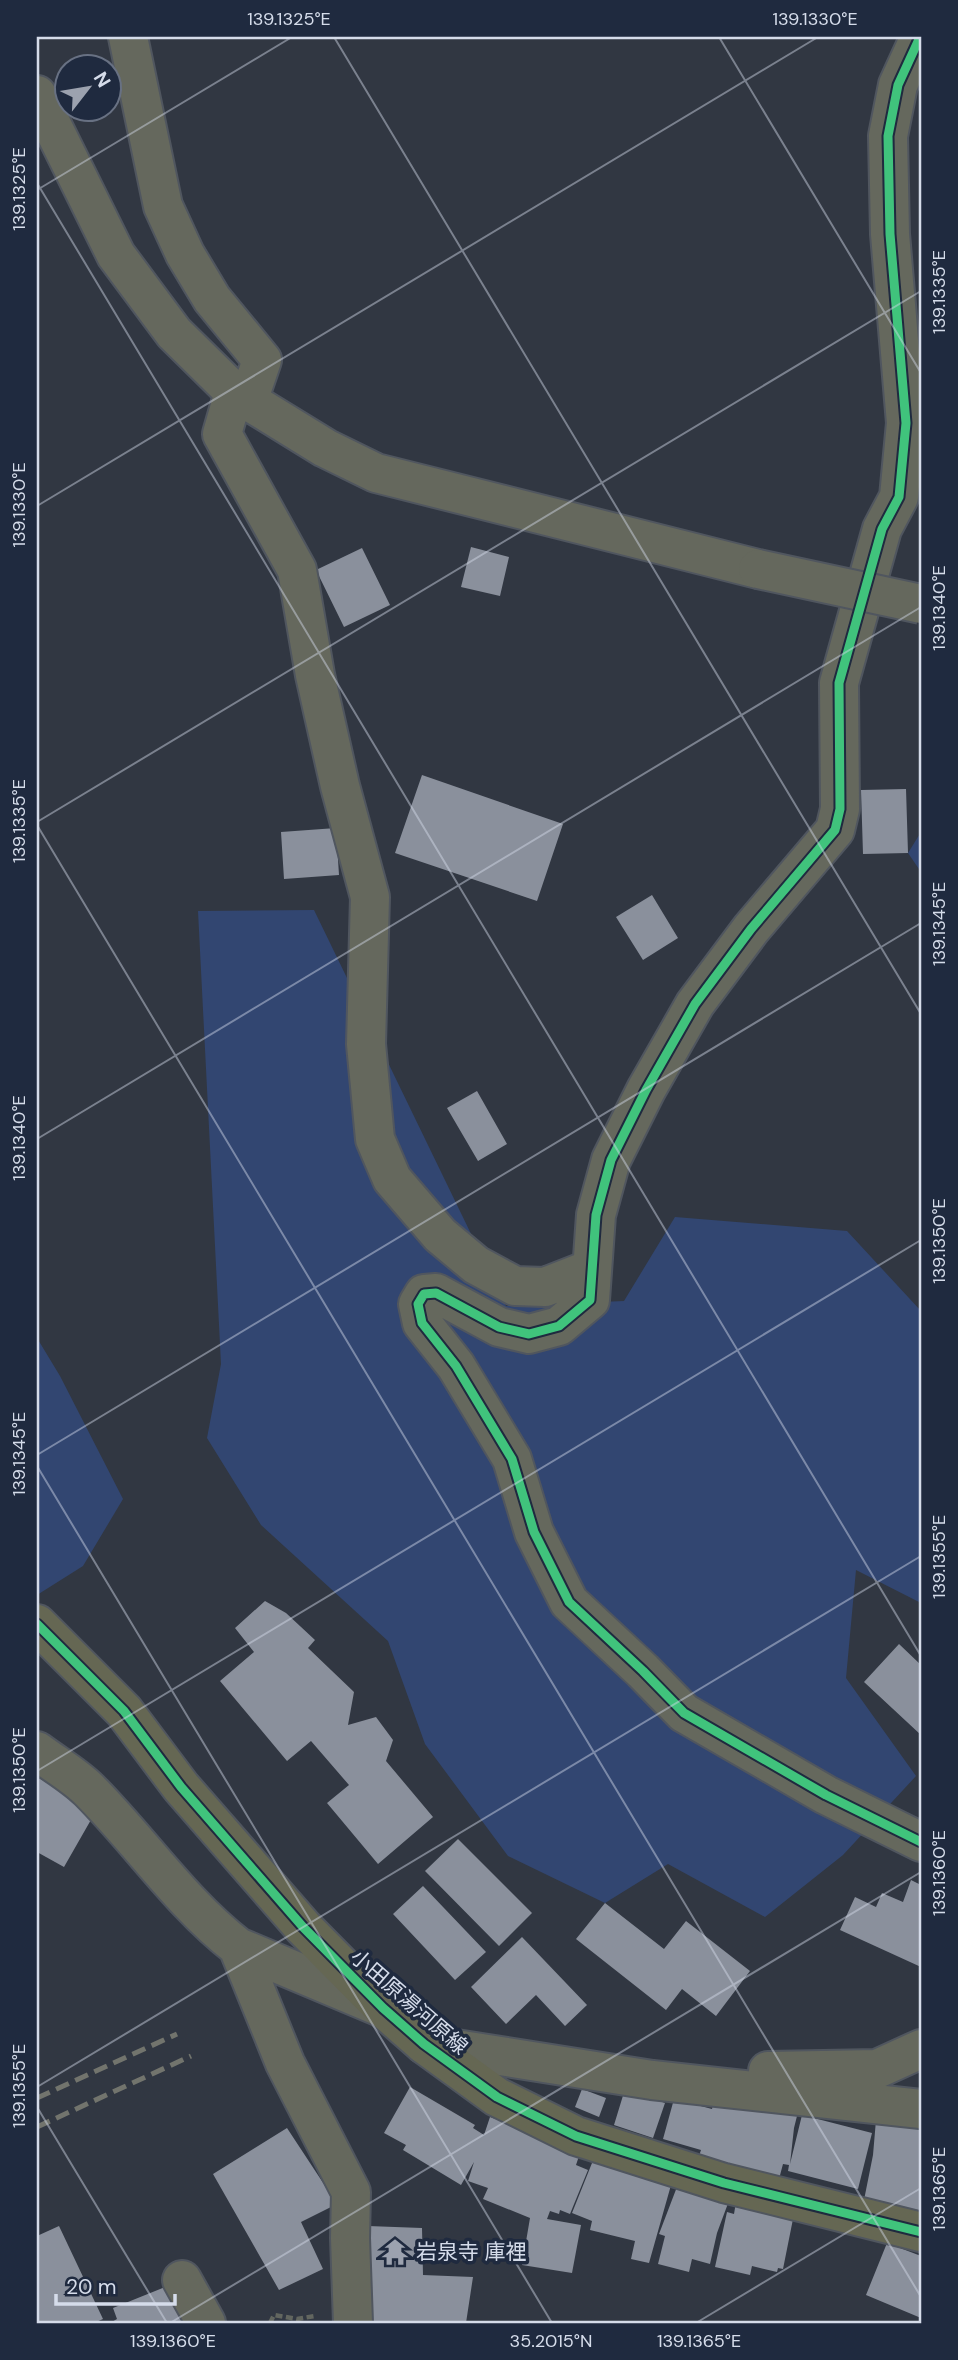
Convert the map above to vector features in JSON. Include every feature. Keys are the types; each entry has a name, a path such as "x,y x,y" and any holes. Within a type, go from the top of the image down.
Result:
{"main road":[{"name":"小田原湯河原線","path":"37,1625 124,1712 181,1787 303,1927 383,2008 424,2044 497,2097 576,2136 724,2183 921,2232"}],"street":[{"path":"128,37 163,206 185,254 212,299 262,360 222,434 297,570 318,688 340,786 370,897 366,1044 375,1139 392,1179 440,1235 476,1265 515,1286 545,1287 591,1269"},
{"path":"920,37 898,85 888,136 890,234 906,423 899,497 882,529 839,683 841,809 835,830 751,929 695,1004 646,1090 611,1160 596,1215 590,1300 559,1326 529,1334 499,1327 436,1293 424,1294 418,1304 422,1323 456,1366 512,1460 534,1532 569,1602 684,1713 826,1794 921,1842"},
{"path":"37,95 116,255 174,333 241,396 325,448 376,473 758,569 921,604"},
{"path":"37,1751 87,1788 167,1879 238,1947 383,2008"},
{"path":"238,1947 285,2063 351,2192 349,2238 353,2316"},
{"path":"424,2044 652,2080 921,2109"},
{"path":"712,2086 759,2071 877,2069 921,2049"},
{"path":"182,2280 206,2323"}],"path":[{"path":"270,2323 274,2315 298,2319 353,2316"}],"shaded area":[{"path":"921,832 921,872 908,853"},
{"path":"314,910 506,1306 624,1301 675,1217 847,1231 921,1311 921,1603 856,1570 846,1678 916,1776 843,1855 765,1917 668,1864 605,1903 508,1856 425,1744 388,1641 261,1525 207,1438 221,1364 198,911"},
{"path":"37,1338 60,1376 123,1499 83,1566 37,1595"}],"building":[{"path":"471,547 509,557 500,596 461,587"},
{"path":"362,548 390,605 344,627 316,570"},
{"path":"422,775 563,824 537,901 395,853"},
{"path":"906,789 908,853 863,854 861,790"},
{"path":"336,828 339,875 284,879 281,832"},
{"path":"652,895 678,938 643,960 616,917"},
{"path":"477,1091 507,1144 478,1161 447,1108"},
{"path":"265,1601 286,1613 315,1640 308,1648 354,1692 348,1725 376,1717 393,1740 386,1761 433,1817 378,1864 327,1803 349,1785 311,1741 287,1761 220,1681 254,1652 235,1628"},
{"path":"899,1644 921,1665 921,1735 864,1682"},
{"path":"37,1777 96,1811 64,1867 37,1852"},
{"path":"458,1839 532,1913 499,1946 425,1871"},
{"path":"911,1880 921,1885 921,1967 840,1930 855,1897 876,1907 882,1893 903,1902"},
{"path":"423,1886 486,1952 455,1980 393,1914"},
{"path":"605,1903 664,1949 686,1921 750,1971 716,2016 682,1989 666,2010 576,1939"},
{"path":"522,1937 587,2005 565,2026 536,1995 506,2024 471,1987"},
{"path":"410,2087 475,2125 473,2128 484,2135 490,2117 581,2150 576,2165 588,2170 570,2214 560,2210 559,2214 550,2211 547,2219 581,2225 572,2273 522,2265 530,2218 483,2199 488,2188 468,2181 474,2162 461,2185 403,2150 406,2145 384,2133"},
{"path":"582,2089 606,2098 599,2117 575,2107"},
{"path":"625,2089 665,2103 653,2138 614,2125"},
{"path":"717,2089 798,2112 790,2164 802,2115 872,2133 858,2189 788,2171 789,2165 783,2164 779,2179 699,2156 701,2150 663,2139 674,2099 712,2109"},
{"path":"876,2120 921,2125 921,2227 861,2215 873,2155"},
{"path":"287,2128 337,2204 301,2222 323,2269 279,2290 213,2174"},
{"path":"598,2148 673,2178 649,2263 631,2259 635,2241 590,2230 592,2221 572,2213"},
{"path":"680,2179 730,2198 717,2233 710,2264 692,2259 689,2272 658,2264 665,2236 659,2234"},
{"path":"736,2202 794,2214 783,2269 778,2268 777,2272 752,2266 750,2275 715,2267 727,2212 734,2214"},
{"path":"59,2226 103,2319 94,2323 37,2323 37,2236"},
{"name":"岩泉寺 庫裡","path":"368,2226 422,2228 423,2275 473,2277 466,2323 370,2323"},
{"path":"887,2243 921,2256 921,2318 866,2295"},
{"path":"180,2281 196,2323 110,2323 117,2319 113,2308"}],"railway":[{"path":"37,2098 177,2034"},
{"path":"37,2127 191,2056"}],"cycle path":[{"path":"920,37 898,85 888,136 890,234 906,423 899,497 882,529 839,683 840,809 835,830 751,929 695,1004 646,1090 611,1160 596,1215 590,1300 559,1326 529,1334 499,1327 436,1293 424,1294 418,1304 422,1323 456,1366 512,1459 534,1532 569,1602 684,1713 826,1795 921,1842"},
{"path":"37,1624 124,1711 181,1787 303,1927 383,2008 424,2044 497,2097 576,2136 724,2183 921,2232"}],"place":[{"name":"岩泉寺 庫裡","path":"395,2252"}]}
